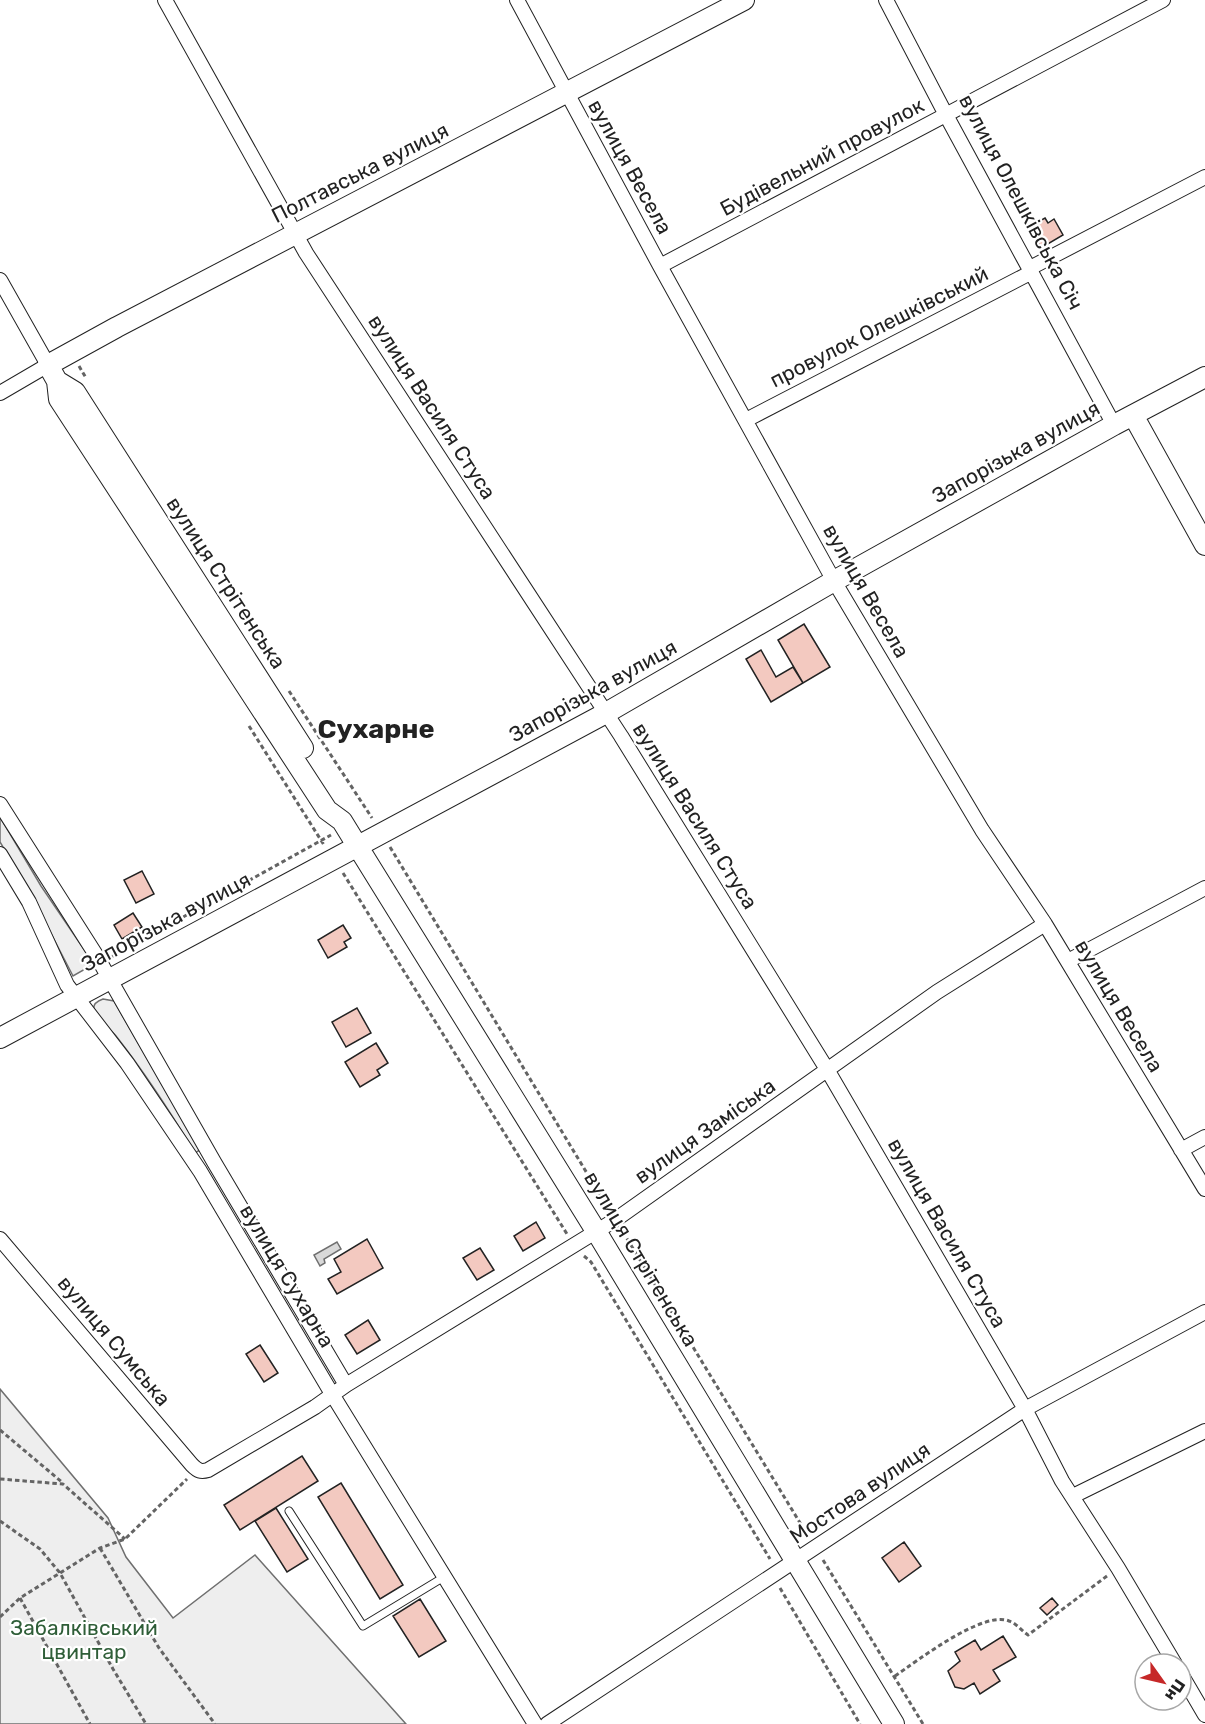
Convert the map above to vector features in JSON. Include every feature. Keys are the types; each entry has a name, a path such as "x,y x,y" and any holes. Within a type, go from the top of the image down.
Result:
{"main road":[{"name":"Полтавська вулиця","path":"52,373 295,234 744,0"},
{"name":"вулиця Стрітенська","path":"52,373 75,392 338,803 344,824 596,1231 894,1724"},
{"name":"Запорізька вулиця","path":"0,1038 76,997 105,971 333,860 381,832 606,713 834,581 1205,377"},
{"path":"1133,415 1202,533"}],"street":[{"name":"вулиця Василя Стуса","path":"165,0 295,234 606,713 828,1071 1025,1409 1048,1456 1168,1652"},
{"name":"вулиця Весела","path":"517,0 660,266 834,581 982,830 1068,961 1205,1189"},
{"name":"вулиця Олешківська Січ","path":"886,0 1114,425"},
{"name":"Будівельний провулок","path":"660,266 1163,0"},
{"name":"провулок Олешківський","path":"746,420 1205,177"},
{"name":"вулиця Стрітенська","path":"0,280 52,373"},
{"name":"Полтавська вулиця","path":"0,393 52,373"},
{"name":"вулиця Сухарна","path":"0,804 105,971 214,1162 346,1385"},
{"name":"вулиця Сухарна","path":"0,854 28,902 67,985 127,1063 200,1171 332,1394 535,1724"},
{"path":"1068,961 1205,888"},
{"name":"вулиця Заміська","path":"197,1470 202,1472 215,1467 615,1220 937,992 1045,924"},
{"path":"1181,1150 1205,1137"},
{"name":"вулиця Сумська","path":"0,1239 197,1470"},
{"name":"Мостова вулиця","path":"547,1724 1025,1409 1205,1312"},
{"path":"1072,1496 1205,1431"},
{"path":"1193,1694 1205,1715"}],"lane":[{"path":"200,1171 214,1162"},
{"path":"290,1511 363,1626 444,1577"}],"path":[{"path":"381,832 615,1220 895,1676 922,1724"},
{"path":"105,971 321,841"},
{"path":"333,860 347,878 574,1245 591,1262 772,1562 773,1576 860,1724"},
{"path":"0,1430 125,1539"},
{"path":"0,1617 21,1598 100,1548 125,1539 197,1470"},
{"path":"0,1479 63,1484"},
{"path":"0,1521 39,1549 60,1573 112,1669 147,1724"},
{"path":"100,1548 159,1648 214,1724"},
{"path":"895,1676 956,1635 989,1621 1001,1619 1010,1621 1028,1635 1118,1568"},
{"path":"21,1598 90,1724"}],"green space":[{"path":"0,817 41,886 94,964 73,976 29,891 0,842"},
{"path":"103,999 114,1001 200,1150 195,1153 137,1064 116,1036 96,1016 94,1005"},
{"name":"Забалківський цвинтар","path":"0,1389 108,1518 126,1557 173,1618 255,1555 406,1724 0,1724"}],"shaded area":[{"path":"337,1242 341,1249 324,1259 325,1263 320,1266 314,1255"}],"building":[{"path":"1045,218 1048,223 1054,219 1063,235 1041,248 1029,227"},
{"path":"804,624 830,667 803,683 778,640"},
{"path":"761,650 776,677 793,667 803,683 771,702 746,659"},
{"path":"142,871 154,894 136,903 124,880"},
{"path":"133,913 142,927 122,939 114,925"},
{"path":"343,925 351,938 344,942 347,947 328,958 318,940"},
{"path":"357,1008 371,1033 346,1047 332,1022"},
{"path":"376,1043 388,1063 377,1070 380,1075 360,1087 345,1062"},
{"path":"536,1222 545,1238 523,1251 514,1236"},
{"path":"367,1239 383,1268 337,1294 328,1279 341,1272 334,1259"},
{"path":"480,1248 494,1270 477,1280 463,1258"},
{"path":"368,1320 380,1340 357,1354 345,1335"},
{"path":"260,1345 278,1373 264,1382 246,1354"},
{"path":"302,1456 318,1481 240,1530 224,1505"},
{"path":"341,1483 403,1585 380,1599 318,1497"},
{"path":"276,1508 308,1559 287,1572 255,1521"},
{"path":"904,1542 921,1566 899,1582 882,1558"},
{"path":"1052,1598 1058,1605 1047,1615 1040,1608"},
{"path":"420,1599 446,1641 419,1657 393,1616"},
{"path":"1003,1636 1016,1657 993,1670 1000,1681 980,1694 974,1683 964,1689 955,1687 948,1671 960,1661 955,1652 975,1640 981,1650"}],"district":[{"name":"Сухарне","path":"376,729"}]}
